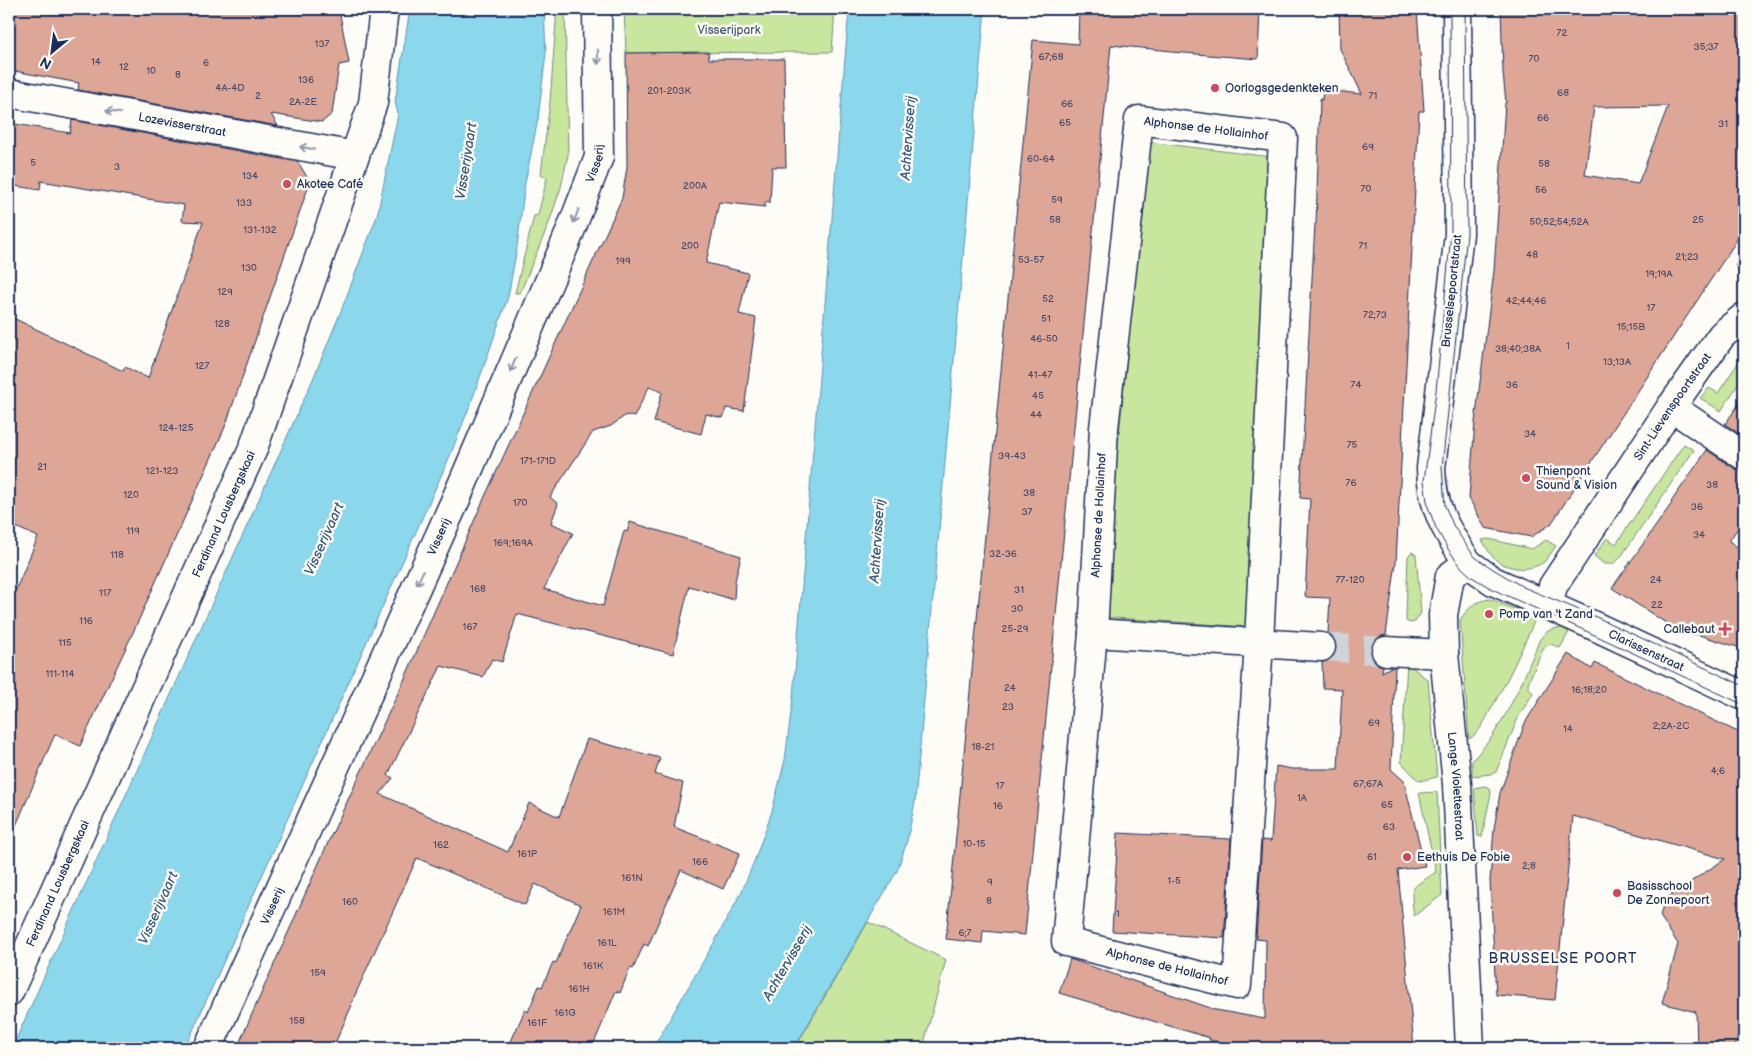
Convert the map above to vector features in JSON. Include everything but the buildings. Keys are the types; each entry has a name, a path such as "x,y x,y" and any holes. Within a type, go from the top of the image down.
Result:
{"street":[{"name":"Visserij","path":"208,1048 456,499 562,252 599,157 597,9"},
{"name":"Brusselsepoortstraat","path":"1457,9 1459,234 1431,468 1436,506 1445,528 1468,563"},
{"name":"Ferdinand Lousbergskaai","path":"9,992 253,449 372,103 382,12"},
{"name":"Lozevisserstraat","path":"9,94 355,156"},
{"name":"Alphonse de Hollainhof","path":"1139,120 1283,138 1259,643 1237,985 1066,942 1093,633 1104,428 1139,120"},
{"name":"Sint-Lievenspoortstraat","path":"1548,606 1553,586 1671,408 1722,335 1744,317"},
{"path":"1671,408 1744,456"},
{"name":"Clarissenstraat","path":"1468,563 1494,581 1744,696"},
{"name":"Lange Violettestraat","path":"1468,563 1450,576 1443,615 1444,654 1457,774 1470,1048"},
{"path":"1093,633 1321,647"},
{"path":"1386,651 1444,654"}],"green space":[{"path":"557,9 565,9 568,155 561,187 549,223 520,293 515,293 534,216 538,215 547,178 541,174 550,102"},
{"name":"Visserijpark","path":"624,9 835,9 832,52 626,53"},
{"path":"1148,142 1272,157 1250,627 1101,617"},
{"path":"1744,251 1744,272 1735,266"},
{"path":"1744,354 1744,375 1721,411 1700,398 1709,388 1718,393"},
{"path":"1684,444 1694,450 1620,558 1613,564 1604,564 1594,556 1607,538 1616,544"},
{"path":"1489,539 1532,549 1546,540 1556,546 1546,560 1539,565 1516,568 1504,565 1494,558 1482,540"},
{"path":"1412,552 1416,555 1421,613 1415,622 1410,623 1406,621 1406,616 1408,556"},
{"path":"1490,599 1529,614 1534,622 1509,676 1480,729 1469,739 1460,620 1472,606 1480,601"},
{"path":"1562,628 1569,632 1560,648 1551,644 1544,647 1528,683 1533,693 1518,718 1496,772 1472,776 1472,761 1492,737 1507,712 1540,639 1552,629"},
{"path":"1407,663 1428,680 1437,777 1419,781 1401,762"},
{"path":"1485,786 1490,788 1491,793 1482,837 1478,836 1474,788"},
{"path":"1437,792 1442,895 1414,916 1412,892 1414,888 1436,872 1419,793"},
{"path":"868,922 946,960 923,1047 925,1048 795,1048"}],"water":[{"name":"Visserijvaart","path":"410,9 544,9 546,53 538,119 525,183 517,247 508,297 471,403 449,458 185,1048 12,1048 313,379 341,311 377,216 398,114 395,102"},
{"name":"Achtervisserij","path":"849,9 985,9 915,802 907,841 897,871 794,1048 653,1048 742,891 772,811 785,760 793,697"}],"tunnel":[{"path":"1321,647 1386,651"}],"tram line":[{"path":"1450,9 1451,233 1436,391 1424,481 1428,507 1436,528 1462,568 1472,577 1492,589 1744,705"},
{"path":"1465,9 1467,234 1442,467 1445,506 1454,527 1475,557 1493,569 1523,587 1594,616 1744,686"}],"place":[{"name":"Oorlogsgedenkteken","path":"1215,88"},
{"name":"Akotee Café","path":"287,184"},
{"name":"Thienpont Sound & Vision","path":"1526,478"},
{"name":"Pomp van 't Zand","path":"1489,614"},
{"name":"Callebaut","path":"1725,629"},
{"name":"Eethuis De Fobie","path":"1407,857"},
{"name":"Basisschool De Zonnepoort","path":"1617,893"}],"district":[{"name":"BRUSSELSE POORT","path":"1563,958"}]}
